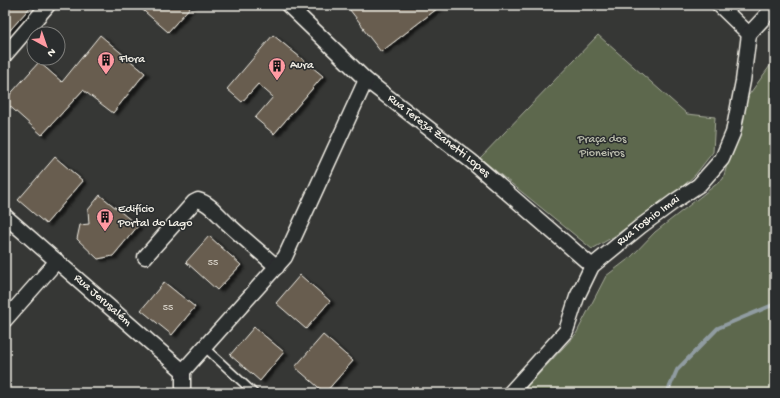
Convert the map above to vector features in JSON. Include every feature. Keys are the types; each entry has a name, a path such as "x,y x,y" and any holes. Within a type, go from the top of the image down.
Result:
{"street":[{"path":"5,55 48,5"},
{"name":"Rua Tereza Zanetti Lopes","path":"288,5 366,80 471,161 592,266"},
{"path":"719,5 749,34 775,6"},
{"name":"Rua Toshio Imai","path":"510,393 566,331 577,297 592,266 647,222 699,185 722,159 733,133 743,81 749,34"},
{"path":"184,393 183,371 281,262 366,80"},
{"path":"145,257 194,202 198,200 208,205 281,262"},
{"name":"Rua Jerusalém","path":"5,216 183,371"},
{"path":"5,320 56,261"}],"lane":[{"path":"204,347 254,393"}],"green space":[{"name":"Praça dos Pioneiros","path":"598,35 687,114 715,117 713,152 695,175 669,199 613,237 592,249 480,158"},
{"path":"775,59 775,393 521,393 576,334 606,276 631,257 655,232 723,179 743,103"}],"building":[{"path":"5,5 32,5 5,36"},
{"path":"137,5 192,5 168,32"},
{"path":"346,5 442,5 381,52"},
{"path":"100,35 145,73 113,113 83,90 42,135 5,102 5,100 35,66 44,66 62,82"},
{"name":"Aura","path":"273,35 323,76 274,134 255,118 273,97 258,84 242,102 227,89"},
{"path":"55,157 83,181 46,224 18,200"},
{"name":"Edifício Portal do Lago","path":"100,195 138,226 113,256 98,259 77,239 80,225 89,224 88,210"},
{"path":"209,236 241,265 217,290 186,262"},
{"path":"300,275 330,301 306,329 276,303"},
{"path":"164,282 195,307 172,335 141,310"},
{"path":"254,327 284,352 260,381 230,355"},
{"path":"323,335 353,361 325,393 295,367"}],"waterway":[{"path":"667,393 677,370 718,328 775,304"}],"place":[{"name":"Flora","path":"106,75"},
{"name":"Aura","path":"277,81"},
{"name":"Edifício Portal do Lago","path":"105,232"}]}
